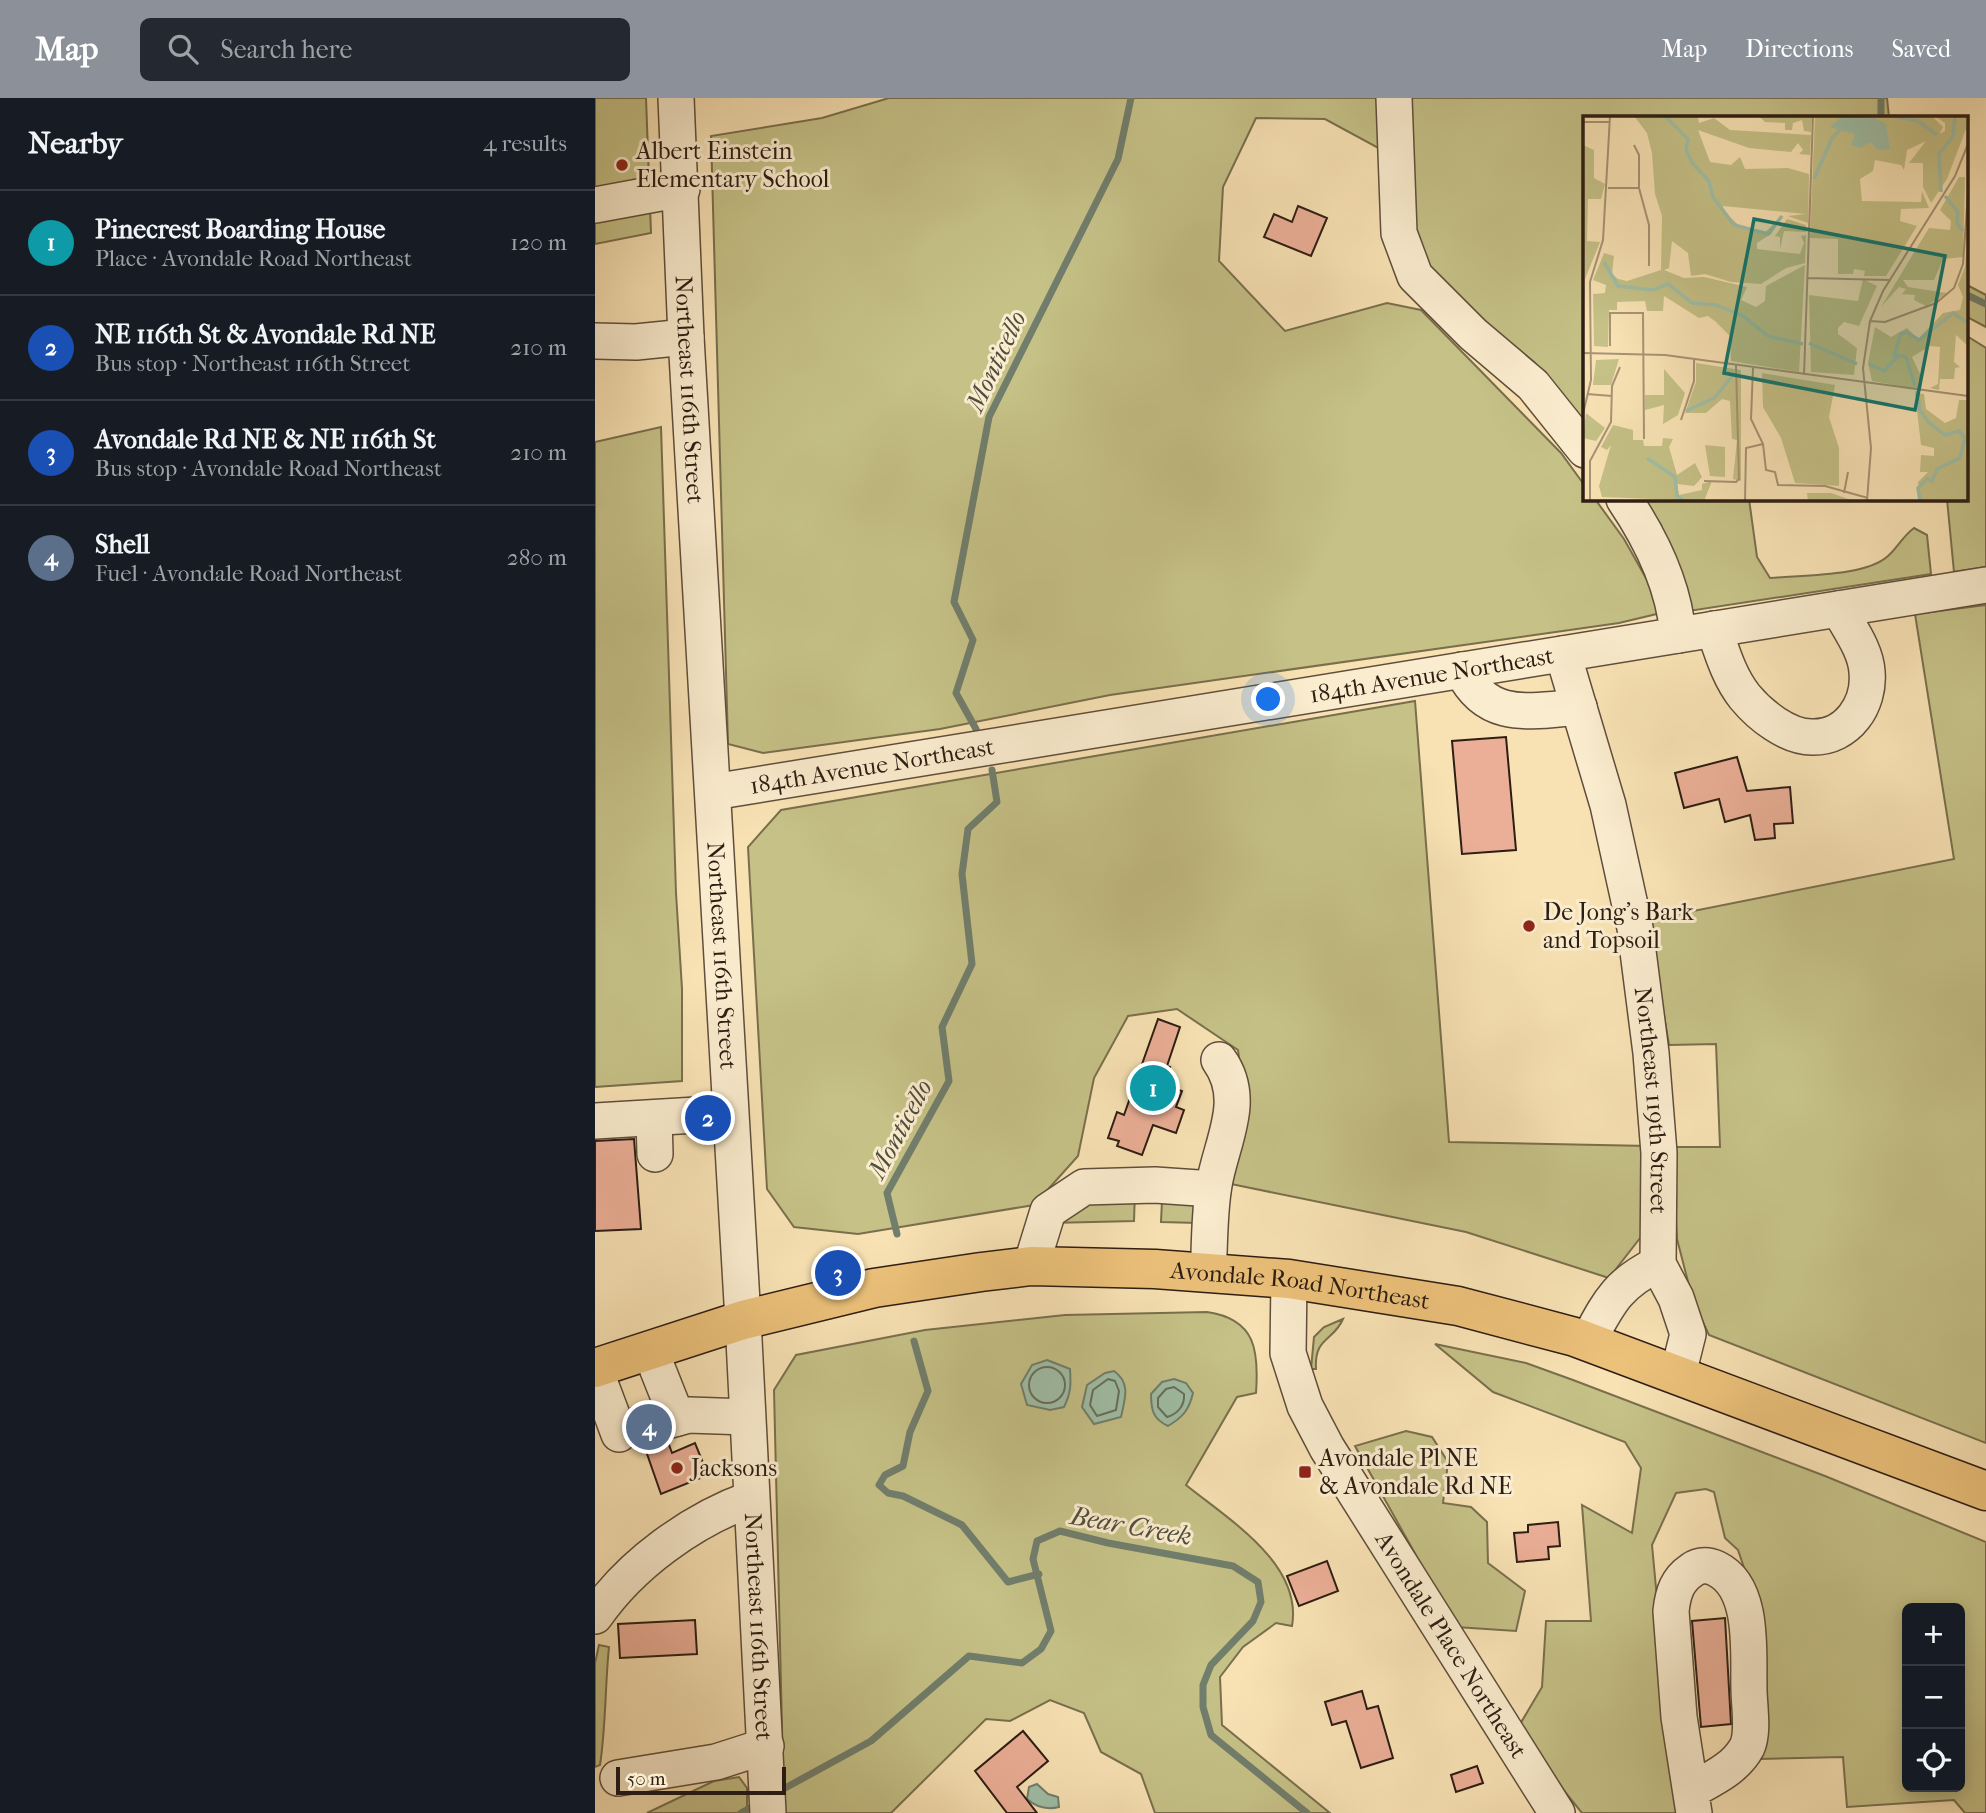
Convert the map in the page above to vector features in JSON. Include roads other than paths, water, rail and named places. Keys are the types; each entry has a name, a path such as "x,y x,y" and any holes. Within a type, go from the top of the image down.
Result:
{"main road":[{"name":"Avondale Road Northeast","path":"595,1369 743,1320 874,1288 1031,1266 1290,1279 1458,1306 1588,1341 1986,1491"}],"street":[{"name":"Northeast 116th Street","path":"676,98 682,189 686,337 743,1320 768,1813"},
{"path":"1394,98 1399,233 1415,276 1473,334 1533,385 1583,448"},
{"path":"595,205 682,189"},
{"path":"595,341 636,342 686,337"},
{"path":"1625,500 1651,541 1676,616 1678,635"},
{"name":"184th Avenue Northeast","path":"713,792 1986,586"},
{"path":"1714,629 1726,666 1744,696 1775,723 1793,733 1813,737 1845,725 1859,714 1867,697 1867,670 1860,648 1839,609"},
{"name":"Northeast 119th Street","path":"1563,654 1608,805 1635,928 1651,1053 1659,1153 1658,1264 1675,1298 1688,1334 1678,1374"},
{"path":"1462,670 1470,686 1487,702 1505,709 1579,707"},
{"path":"1208,1273 1213,1189 1231,1116 1231,1076 1220,1060"},
{"path":"595,1121 730,1113"},
{"path":"654,1118 655,1154"},
{"path":"1031,1266 1048,1211 1084,1187 1155,1185 1213,1189"},
{"path":"1588,1341 1609,1302 1632,1277 1658,1264"},
{"name":"Avondale Place Northeast","path":"1290,1279 1288,1353 1305,1405 1327,1448 1557,1813"},
{"path":"638,1430 650,1350"},
{"path":"595,1369 638,1430"},
{"path":"638,1430 689,1415 747,1417"},
{"path":"595,1616 605,1601 666,1546 716,1512 751,1499"},
{"path":"1708,1565 1727,1577 1741,1600 1747,1626 1750,1726 1748,1745 1738,1759 1693,1801 1679,1717 1671,1611 1673,1594 1679,1581 1694,1568 1708,1565"},
{"path":"618,1778 716,1762 766,1760"}],"water":[{"path":"1047,1360 1070,1369 1070,1388 1064,1407 1050,1410 1027,1405 1021,1384 1032,1365"},
{"path":"1114,1371 1125,1386 1121,1417 1094,1424 1082,1407 1087,1385 1105,1373"},
{"path":"1174,1379 1186,1383 1193,1393 1185,1412 1168,1426 1154,1413 1151,1394 1162,1382"},
{"path":"1037,1784 1048,1794 1058,1797 1059,1807 1042,1807 1027,1799 1029,1787"}],"waterway":[{"name":"Monticello","path":"976,729 956,693 973,640 954,602 989,417 1118,159 1131,98"},
{"path":"1881,98 1881,116"},
{"path":"1969,296 1986,304"},
{"name":"Monticello","path":"897,1234 887,1193 949,1081 942,1027 972,964 962,874 968,829 997,802 992,770"},
{"name":"Monticello","path":"914,1341 928,1391 910,1432 903,1466 885,1475 879,1485 888,1493 903,1496 962,1525 1008,1582 1039,1574"},
{"name":"Bear Creek","path":"776,1793 871,1741 969,1656 1022,1663 1041,1649 1051,1631 1033,1559 1037,1541 1060,1531 1108,1543 1233,1566 1258,1582 1261,1602 1253,1621 1211,1665 1203,1685 1203,1707 1211,1735 1307,1813"},
{"name":"Bear Creek","path":"741,1813 757,1804"}],"place":[{"name":"Albert Einstein Elementary School","path":"622,165"},
{"name":"De Jong's Bark and Topsoil","path":"1529,926"},
{"name":"Pinecrest Boarding House","path":"1153,1088"},
{"name":"NE 116th St & Avondale Rd NE","path":"708,1118"},
{"name":"Avondale Rd NE & NE 116th St","path":"838,1273"},
{"name":"Shell","path":"649,1427"},
{"name":"Jacksons","path":"677,1468"},
{"name":"Avondale Pl NE & Avondale Rd NE","path":"1305,1472"}]}
